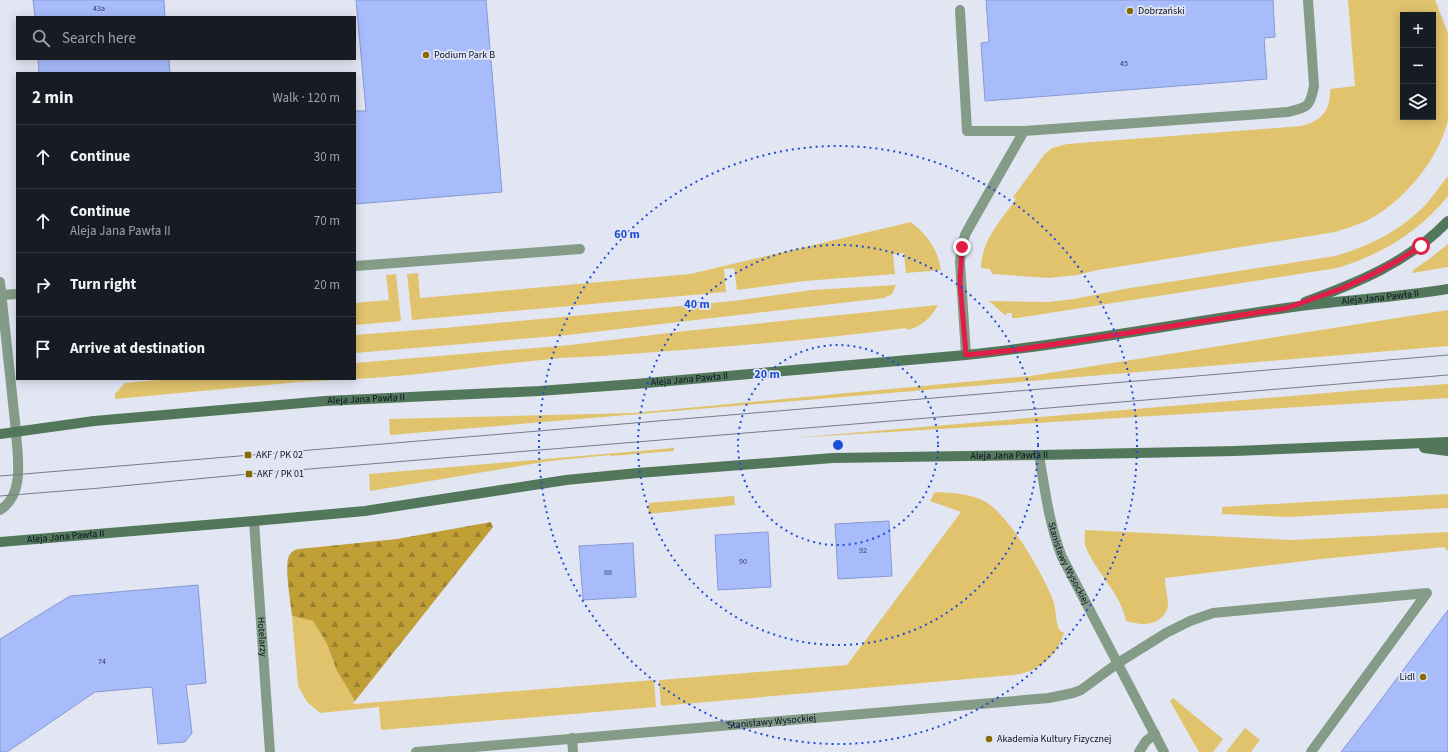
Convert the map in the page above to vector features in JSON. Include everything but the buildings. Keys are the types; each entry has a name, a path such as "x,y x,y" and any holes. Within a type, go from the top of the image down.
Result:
{"main road":[{"path":"1287,308 1343,288 1399,260 1421,246 1437,233 1448,221"},
{"name":"Aleja Jana Pawła II","path":"0,434 94,421 309,403 627,385 966,355 1015,350 1287,308 1413,295 1448,289"},
{"name":"Aleja Jana Pawła II","path":"0,542 365,511 566,480 638,472 833,458 1235,451 1448,442"},
{"path":"1390,444 1448,451"}],"street":[{"path":"960,10 967,131 1024,131 1288,112 1304,108 1312,99 1314,86 1308,0"},
{"path":"966,355 960,282 962,247 965,236 971,224 1024,131"},
{"path":"356,266 580,249"},
{"path":"0,282 16,431 18,481 10,501 0,510"},
{"path":"1,295 16,294"},
{"name":"Stanisławy Wysockiej","path":"1039,455 1054,539 1164,752"},
{"name":"Hotelarzy","path":"254,521 270,752"},
{"path":"1118,664 1166,633 1190,621 1214,613 1428,593 1311,752"},
{"name":"Stanisławy Wysockiej","path":"416,752 1050,698 1081,690 1118,664"},
{"path":"1139,752 1146,741 1154,734"},
{"path":"572,738 573,752"}],"shaded area":[{"path":"1348,0 1435,0 1448,33 1448,120 1436,150 1416,180 1391,205 1378,214 1364,222 1335,232 1098,270 1077,275 1049,278 992,274 990,269 981,268 984,249 988,240 998,223 1016,199 1013,197 1044,155 1052,148 1067,144 1301,126 1315,121 1324,114 1329,103 1330,89 1355,86"},
{"path":"1448,176 1448,196 1425,221 1398,241 1384,249 1353,263 1337,268 1017,318 1012,318 1012,313 1006,313 1006,316 989,301 1048,302 1074,299 1124,289 1335,256 1373,242 1396,229 1417,213 1427,203"},
{"path":"911,222 927,237 931,243 940,262 941,270 906,273 904,253 893,254 895,274 805,281 737,290 734,268 724,269 726,292 412,320 407,274 418,273 420,298 690,274"},
{"path":"1448,244 1448,267 1412,273 1413,270"},
{"path":"396,274 401,321 356,325 356,303 389,300 386,275"},
{"path":"896,285 892,294 884,298 568,335 356,353 356,335 733,301 812,290"},
{"path":"938,305 925,321 917,327 907,330 906,328 754,344 557,358 380,378 356,379 356,363 570,345 685,331"},
{"path":"1448,310 1448,346 390,435 389,419 633,413 1030,376"},
{"path":"156,380 334,380 115,399 115,394 125,383"},
{"path":"1448,384 1448,398 791,438 1361,390"},
{"path":"674,448 674,451 550,461 370,491 369,474"},
{"path":"935,492 967,495 986,502 1005,520 1025,546 1048,588 1054,603 1058,627 1064,633 1056,650 1045,662 1030,671 1013,675 661,706 659,680 847,665 961,512 930,501"},
{"path":"1448,494 1448,508 1288,517 1222,514 1222,507"},
{"path":"734,496 735,505 648,514 649,503"},
{"path":"1085,530 1292,540 1448,532 1448,551 1444,547 1321,559 1165,578 1168,606 1166,612 1162,617 1154,622 1140,624 1126,621 1119,601 1089,555 1085,545"},
{"path":"292,616 313,621 327,644 337,671 355,701 353,704 654,680 656,707 381,730 379,707 320,713 307,702 298,686"},
{"path":"1173,698 1223,739 1213,752 1199,752 1170,701"},
{"path":"1245,728 1260,740 1251,752 1226,752"}],"green space":[{"path":"491,522 493,527 355,701 337,671 327,644 313,621 292,616 287,568 291,553 298,549 397,539"}],"tram line":[{"path":"0,476 1448,355"},
{"path":"0,496 1448,375"}],"place":[{"name":"Dobrzański","path":"1130,11"},
{"name":"Podium Park B","path":"426,55"},
{"name":"AKF / PK 02","path":"248,455"},
{"name":"AKF / PK 01","path":"249,474"},
{"name":"Lidl","path":"1423,677"},
{"name":"Akademia Kultury Fizycznej","path":"989,739"}],"route":[{"path":"962,247 960,282 966,355 1015,350 1287,308 1343,288 1399,260 1421,246"}]}
